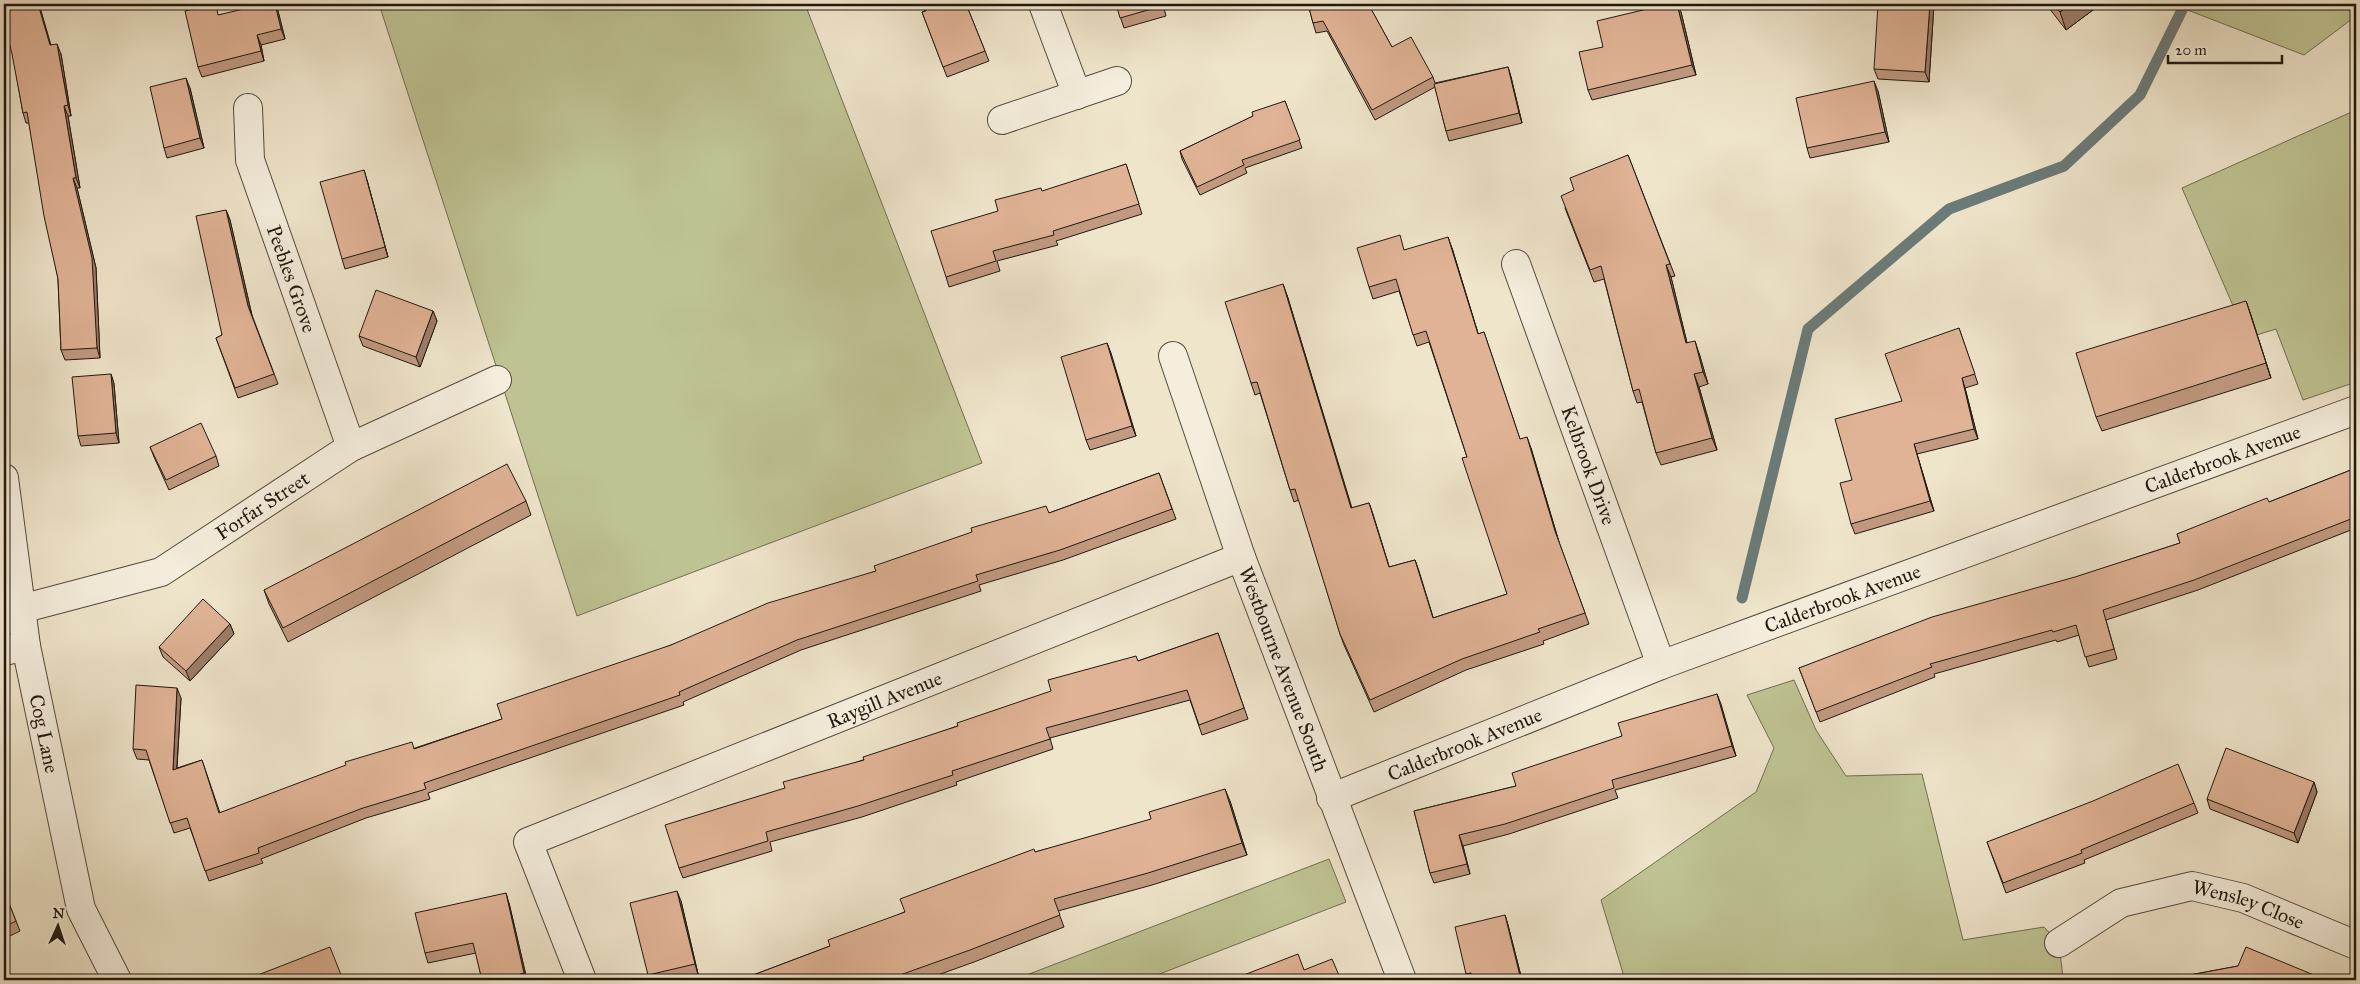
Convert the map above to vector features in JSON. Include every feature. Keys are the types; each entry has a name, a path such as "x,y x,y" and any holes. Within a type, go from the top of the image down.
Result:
{"street":[{"path":"1043,4 1078,94"},
{"path":"1002,120 1116,81"},
{"name":"Peebles Grove","path":"248,108 250,160 351,447"},
{"name":"Kelbrook Drive","path":"1516,264 1661,665"},
{"name":"Westbourne Avenue South","path":"1172,356 1241,557 1331,798 1402,980"},
{"name":"Forfar Street","path":"21,609 161,572 351,447 497,380"},
{"name":"Calderbrook Avenue","path":"1331,798 1661,665 2356,410"},
{"name":"Cog Lane","path":"4,478 21,609 15,648 81,909 117,980"},
{"name":"Raygill Avenue","path":"582,980 528,842 1241,557"},
{"name":"Wensley Close","path":"2059,944 2121,903 2192,886 2243,898 2356,945"}],"green space":[{"path":"379,4 805,4 982,463 577,616"},
{"path":"2172,4 2356,4 2356,16 2304,55"},
{"path":"2356,110 2356,382 2303,400 2276,329 2247,338 2182,188"},
{"path":"1794,680 1816,730 1846,776 1922,774 1963,940 2044,927 2059,943 2063,978 2058,980 1625,980 1601,900 1756,792 1774,748 1747,695"},
{"path":"1329,859 1346,902 1144,980 1026,980 1024,976"}],"building":[{"path":"4,4 38,4 50,45 57,44 68,105 64,106 76,178 73,178 92,258 97,348 61,350 58,279 44,216 27,112 23,113 4,22"},
{"path":"216,4 218,15 265,4 275,4 281,29 257,35 261,51 198,67 185,11"},
{"path":"923,4 966,4 985,51 943,67 922,12 926,11"},
{"path":"1116,4 1162,4 1162,6 1120,18"},
{"path":"1308,4 1369,4 1392,47 1411,37 1433,77 1372,110 1323,21 1313,23"},
{"path":"1668,4 1677,4 1692,65 1588,90 1579,52 1603,47 1597,21"},
{"path":"1878,4 1930,4 1925,72 1874,69"},
{"path":"2053,4 2071,4 2060,12"},
{"path":"1508,67 1519,113 1446,131 1434,84"},
{"path":"186,78 200,138 164,148 150,87"},
{"path":"1874,81 1885,132 1807,148 1796,98"},
{"path":"1285,101 1300,140 1242,160 1244,165 1197,187 1180,151 1253,116 1252,112"},
{"path":"1628,155 1670,264 1666,265 1686,343 1695,341 1703,372 1694,374 1712,438 1656,453 1639,389 1633,391 1601,266 1590,270 1561,196 1574,190 1570,178"},
{"path":"1126,164 1139,204 1053,231 1054,235 993,251 996,261 946,277 931,231 998,211 995,200 1041,188 1042,191"},
{"path":"364,170 385,247 342,259 320,182"},
{"path":"226,210 248,306 274,374 235,388 216,338 222,335 196,216"},
{"path":"1400,235 1404,250 1448,237 1478,334 1484,332 1520,439 1527,437 1555,531 1585,613 1538,629 1540,632 1462,659 1370,700 1340,634 1295,489 1290,490 1257,382 1251,383 1225,302 1283,284 1351,508 1369,503 1389,567 1415,560 1433,618 1507,594 1462,458 1467,457 1426,331 1413,335 1396,279 1369,287 1357,248"},
{"path":"376,290 433,311 416,357 359,336"},
{"path":"2246,301 2266,363 2096,417 2076,353"},
{"path":"1959,328 1975,374 1962,378 1974,429 1914,444 1930,501 1851,524 1840,483 1852,480 1835,419 1902,401 1885,354"},
{"path":"1107,343 1132,426 1086,440 1061,357"},
{"path":"111,374 116,433 78,436 72,377"},
{"path":"201,423 216,456 166,480 150,447"},
{"path":"507,464 526,501 283,628 264,590"},
{"path":"2356,468 2356,517 2194,580 2103,610 2114,649 2085,657 2076,625 2053,632 2052,630 1930,664 1932,667 1816,712 1799,668 1932,617 2075,577 2180,543 2177,534 2267,498 2269,502"},
{"path":"1159,473 1172,509 1060,550 976,575 978,581 797,640 679,692 680,695 424,783 426,789 363,808 258,848 259,853 205,871 187,818 170,823 146,750 133,749 136,685 177,688 173,770 202,760 219,813 346,765 345,762 412,742 414,749 502,719 497,704 671,645 768,603 876,571 874,566 972,532 971,528 1046,506 1049,513"},
{"path":"203,599 230,624 186,671 159,647"},
{"path":"1218,633 1244,708 1199,725 1187,690 1046,728 1050,739 952,771 953,775 858,806 766,832 768,841 679,868 665,825 785,788 783,782 864,760 863,757 958,726 957,723 1051,691 1048,680 1136,656 1138,661"},
{"path":"1717,694 1732,746 1612,780 1614,788 1505,824 1459,835 1467,864 1430,873 1414,811 1516,786 1512,773 1622,736 1618,723"},
{"path":"2226,748 2314,782 2294,833 2207,799"},
{"path":"2178,764 2194,803 2081,850 2082,853 2003,883 1987,842 2093,801"},
{"path":"1225,789 1242,843 1148,873 1054,899 1060,915 886,980 740,980 830,946 828,940 905,912 900,899 1034,849 1035,852 1151,819 1149,812"},
{"path":"4,891 16,921 4,927"},
{"path":"677,891 695,964 648,975 630,903"},
{"path":"506,893 524,973 520,974 522,980 482,980 473,943 425,953 415,913"},
{"path":"1505,915 1521,980 1473,980 1471,973 1466,974 1455,927"},
{"path":"330,947 343,980 245,980"},
{"path":"2246,947 2326,980 2215,980 2205,976 2206,980 2163,980 2238,966"},
{"path":"1298,954 1304,970 1332,959 1341,980 1231,980"}],"waterway":[{"path":"1742,598 1808,329 1949,209 2064,166 2140,95 2185,4"}]}
